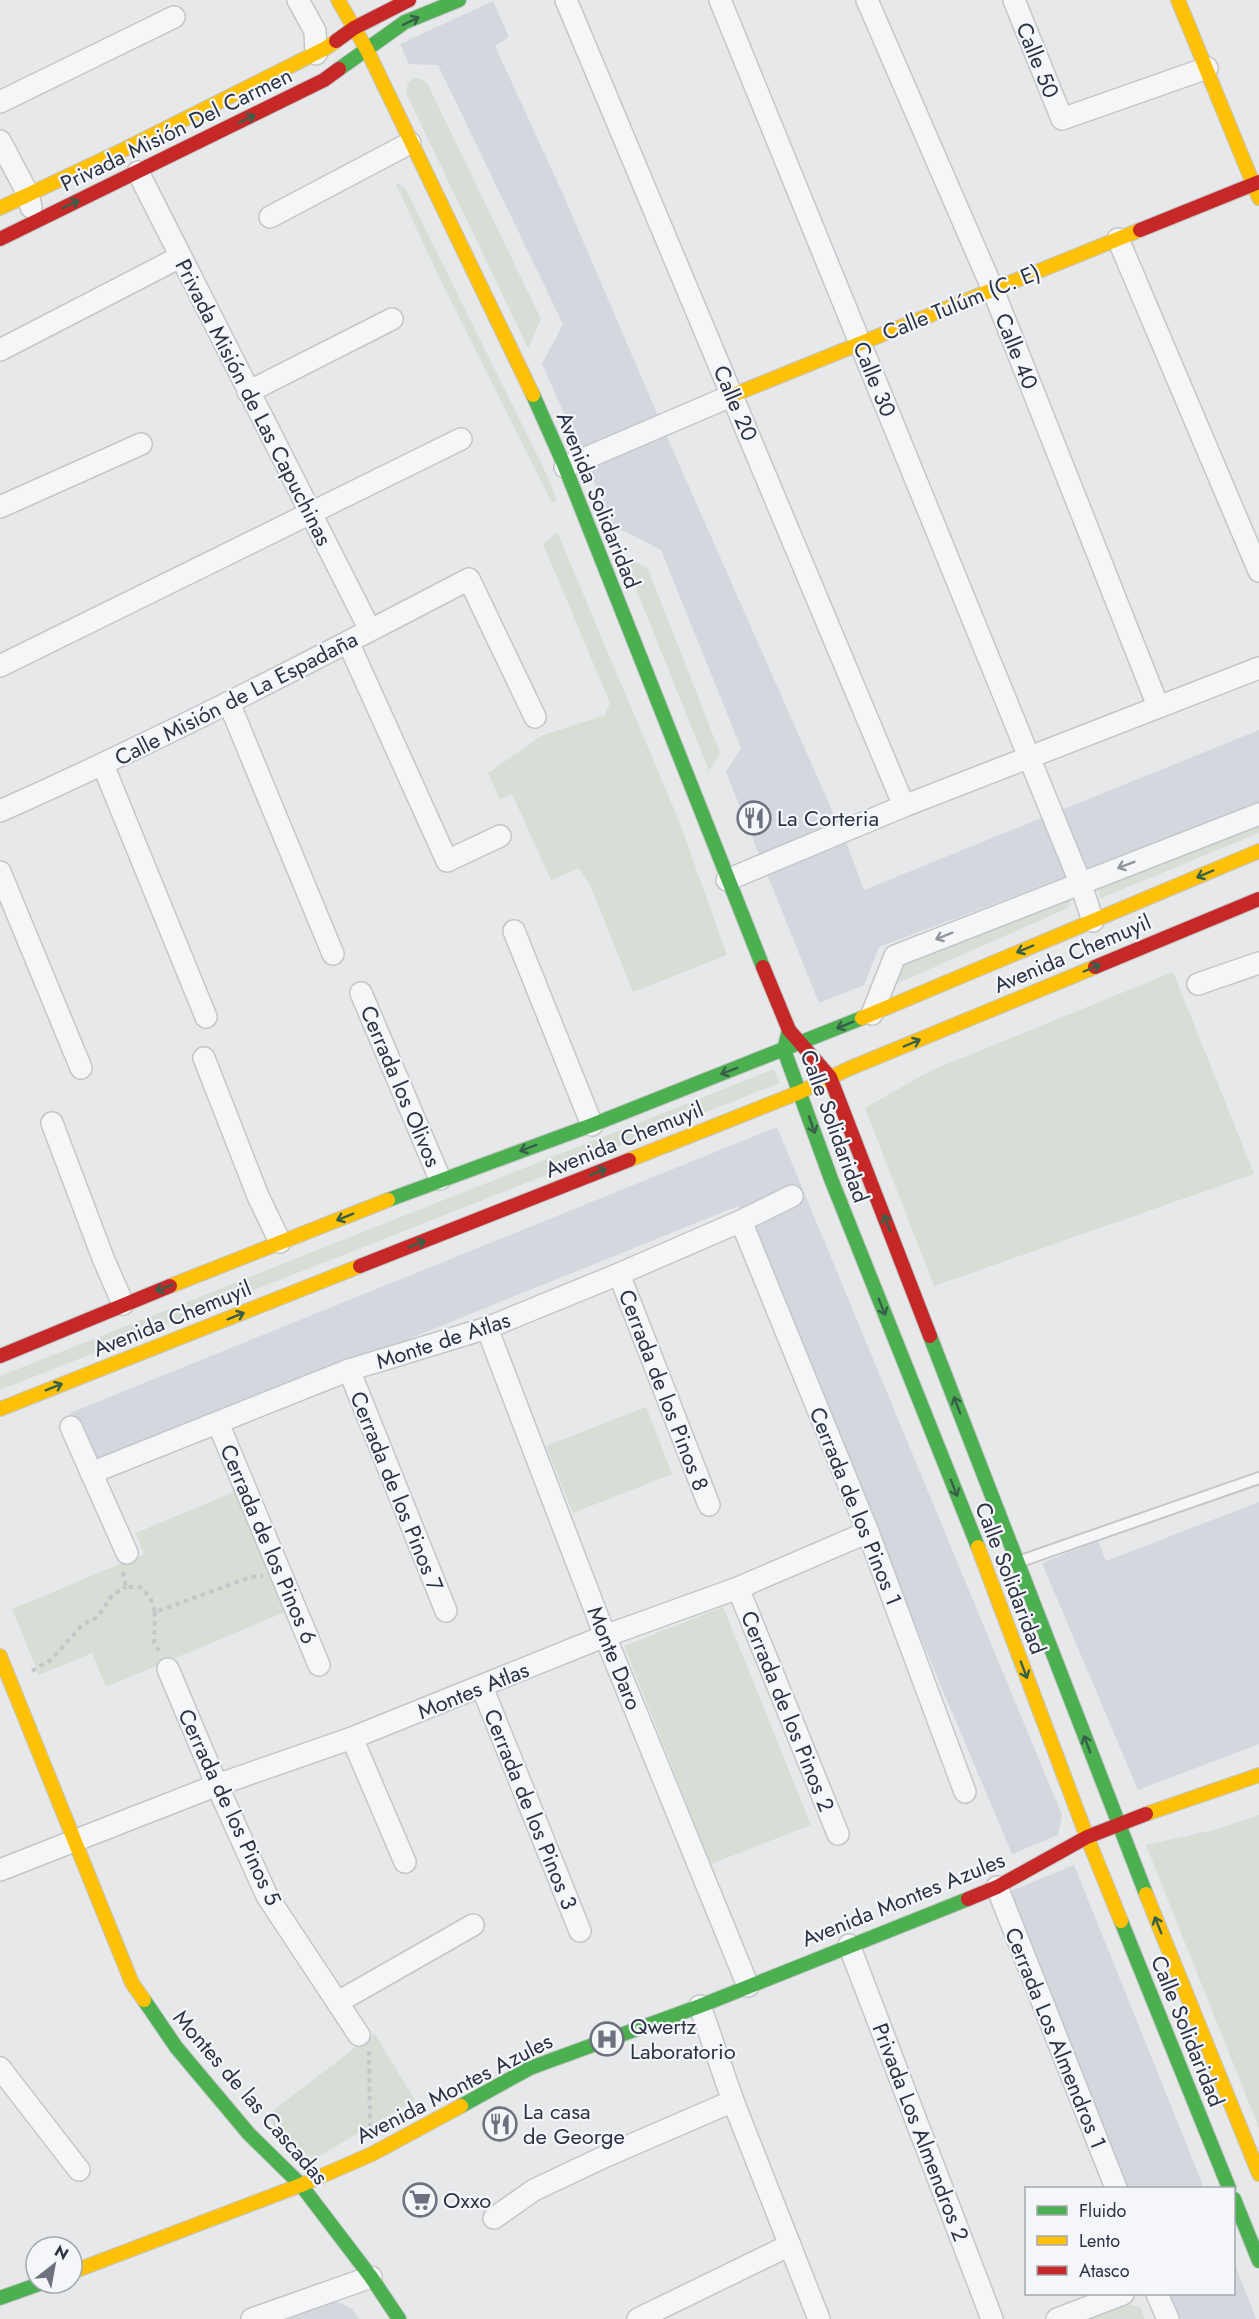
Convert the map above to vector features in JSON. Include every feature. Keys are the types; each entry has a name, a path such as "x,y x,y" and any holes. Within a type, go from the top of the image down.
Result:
{"main road":[{"name":"Avenida Solidaridad","path":"338,0 367,50 522,372 565,467 727,880 789,1030"},
{"name":"Privada Misión Del Carmen","path":"0,208 316,54 354,28 409,0"},
{"name":"Privada Misión Del Carmen","path":"0,239 324,80 405,22 459,0"},
{"path":"1178,0 1256,183 1259,198"},
{"name":"Calle Tulúm (C. E)","path":"733,395 1256,183"},
{"name":"Avenida Chemuyil","path":"0,1356 123,1304 440,1179 592,1125 802,1043 1259,851"},
{"name":"Avenida Chemuyil","path":"0,1409 800,1092 830,1077 1259,899"},
{"name":"Calle Solidaridad","path":"789,1030 830,1077 1118,1824 1259,2174"},
{"name":"Calle Solidaridad","path":"789,1030 784,1050 831,1179 985,1565 1087,1837 1229,2187"},
{"name":"Montes de las Cascadas","path":"0,1656 132,1983 176,2047 249,2134 300,2185 371,2277 399,2319"},
{"name":"Avenida Montes Azules","path":"84,2267 300,2185 372,2154 530,2068 700,2006 997,1887 1087,1837 1259,1774"},
{"path":"1235,2204 1259,2261"},
{"path":"0,2298 24,2289"}],"street":[{"path":"297,0 315,31 316,54"},
{"name":"Calle 20","path":"566,0 904,806"},
{"name":"Calle 30","path":"720,0 1080,882 1093,921"},
{"name":"Calle 40","path":"867,0 993,290 1158,706"},
{"name":"Calle 50","path":"1014,0 1062,119 1207,68"},
{"path":"0,102 174,17"},
{"path":"0,141 28,194 35,222"},
{"path":"270,218 410,143"},
{"name":"Privada Misión de Las Capuchinas","path":"138,172 370,630"},
{"path":"1118,239 1259,571"},
{"path":"0,350 180,257"},
{"path":"248,392 392,319"},
{"name":"Calle Tulúm (C. E)","path":"565,467 733,395"},
{"path":"0,666 461,439"},
{"path":"0,507 141,444"},
{"name":"Calle Misión de La Espadaña","path":"0,811 103,765 229,704 469,579 535,717"},
{"path":"348,642 447,861 500,837"},
{"path":"727,880 904,806 1259,668"},
{"path":"229,704 333,954"},
{"path":"103,765 206,1017"},
{"path":"872,1014 895,956 1259,814"},
{"path":"0,872 81,1068"},
{"path":"514,931 592,1125"},
{"path":"1198,984 1259,963"},
{"name":"Cerrada los Olivos","path":"361,993 440,1179"},
{"path":"204,1058 258,1196 280,1242"},
{"path":"52,1123 103,1258 123,1304"},
{"name":"Monte de Atlas","path":"91,1473 349,1370 487,1328 619,1274 741,1221 792,1196"},
{"name":"Cerrada de los Pinos 1","path":"741,1221 868,1532 965,1792"},
{"name":"Cerrada de los Pinos 8","path":"619,1274 709,1505"},
{"name":"Monte Daro","path":"487,1328 605,1636 748,1986"},
{"name":"Cerrada de los Pinos 7","path":"349,1370 446,1611"},
{"name":"Cerrada de los Pinos 6","path":"218,1423 319,1665"},
{"path":"71,1427 127,1553"},
{"name":"Montes Atlas","path":"0,1870 217,1785 352,1738 605,1636 738,1588 868,1532"},
{"name":"Cerrada de los Pinos 2","path":"738,1588 838,1834"},
{"name":"Cerrada de los Pinos 5","path":"168,1669 267,1896 359,2035"},
{"name":"Cerrada de los Pinos 3","path":"482,1687 580,1931"},
{"path":"352,1738 405,1862"},
{"name":"Cerrada Los Almendros 1","path":"997,1887 1116,2187"},
{"path":"338,2002 473,1925"},
{"name":"Privada Los Almendros 2","path":"849,1945 992,2319"},
{"path":"700,2006 733,2101 819,2319"},
{"path":"0,2067 79,2170"},
{"path":"494,2218 534,2190 733,2101"},
{"path":"638,2319 790,2245"},
{"path":"252,2319 371,2277"},
{"path":"1057,2319 1120,2295"},
{"path":"1157,2295 1168,2319"}],"lane":[{"path":"1017,1563 1259,1478"}],"path":[{"path":"126,1587 122,1575 127,1553"},
{"path":"155,1612 252,1577 281,1574"},
{"path":"12,1685 52,1659 82,1625 98,1617 112,1595 126,1587 140,1587 150,1597 155,1612 154,1643 168,1669"},
{"path":"359,2035 370,2053 368,2118 372,2154"}],"shaded area":[{"path":"493,1 509,37 495,46 562,192 667,437 846,842 864,890 1259,730 1259,805 879,947 864,985 819,1003 726,772 741,748 661,550 614,526 542,364 563,324 438,65 409,64 400,44"},
{"path":"413,78 427,83 541,319 528,348 406,93 408,83"},
{"path":"395,182 405,188 548,477 557,500 552,503 439,277"},
{"path":"557,532 679,821 727,955 633,992 591,887 579,868 551,880 512,794 500,799 488,773 541,736 605,715 610,703 543,544"},
{"path":"622,554 648,569 720,753 709,771"},
{"path":"1259,825 1259,833 1101,898 1096,887"},
{"path":"1064,897 1070,900 1068,908 896,984 907,960"},
{"path":"1173,972 1254,1174 934,1286 865,1108 930,1071"},
{"path":"774,1069 780,1083 0,1390 0,1376"},
{"path":"777,1127 1062,1815 1058,1835 1012,1854 738,1206 94,1466 70,1413"},
{"path":"646,1407 672,1474 573,1513 546,1446"},
{"path":"234,1492 285,1612 106,1687 92,1653 39,1675 12,1609 144,1554 136,1533"},
{"path":"1259,1502 1259,1744 1138,1790 1042,1563 1098,1541 1106,1561"},
{"path":"723,1607 811,1825 711,1864 624,1646"},
{"path":"1259,1815 1259,2128 1146,1845 1214,1830"},
{"path":"1074,1865 1204,2187 1125,2187 1006,1893"},
{"path":"374,2033 415,2100 314,2159 300,2158 266,2116"},
{"path":"1235,2265 1256,2319 1178,2319 1167,2295 1235,2295"},
{"path":"335,2301 351,2308 359,2319 286,2319"},
{"path":"1121,2303 1140,2307 1145,2319 1084,2319"}],"traffic: fast":[{"path":"339,69 405,22 459,0"},
{"path":"533,395 565,467 763,967"},
{"path":"388,1200 592,1125 862,1018"},
{"path":"789,1030 784,1050 831,1179 978,1547"},
{"path":"930,1336 1146,1894"},
{"path":"461,2106 530,2068 700,2006 968,1899"},
{"path":"1121,1921 1229,2187"},
{"path":"144,2000 176,2047 249,2134 301,2185 371,2277 399,2319"},
{"path":"1235,2201 1259,2261"},
{"path":"0,2298 24,2289"}],"traffic: slow":[{"path":"338,0 367,50 533,395"},
{"path":"1178,0 1259,198"},
{"path":"0,208 125,149 336,41"},
{"path":"733,395 1140,230"},
{"path":"862,1018 1259,851"},
{"path":"629,1160 800,1092 848,1069 1095,967"},
{"path":"170,1286 388,1200"},
{"path":"0,1409 360,1266"},
{"path":"978,1547 1121,1921"},
{"path":"0,1656 132,1983 144,2000"},
{"path":"1146,1814 1259,1775"},
{"path":"1146,1894 1259,2174"},
{"path":"84,2267 301,2185 372,2154 461,2106"}],"traffic: jam":[{"path":"336,41 354,28 409,0"},
{"path":"0,239 324,80 339,69"},
{"path":"1140,230 1259,182"},
{"path":"1095,967 1259,899"},
{"path":"763,967 789,1030 830,1077 930,1336"},
{"path":"360,1266 629,1160"},
{"path":"0,1356 170,1286"},
{"path":"968,1899 997,1887 1087,1837 1146,1814"}],"place":[{"name":"La Corteria","path":"754,818"},
{"name":"Qwertz Laboratorio","path":"607,2039"},
{"name":"La casa de George","path":"500,2124"},
{"name":"Oxxo","path":"420,2200"}]}
